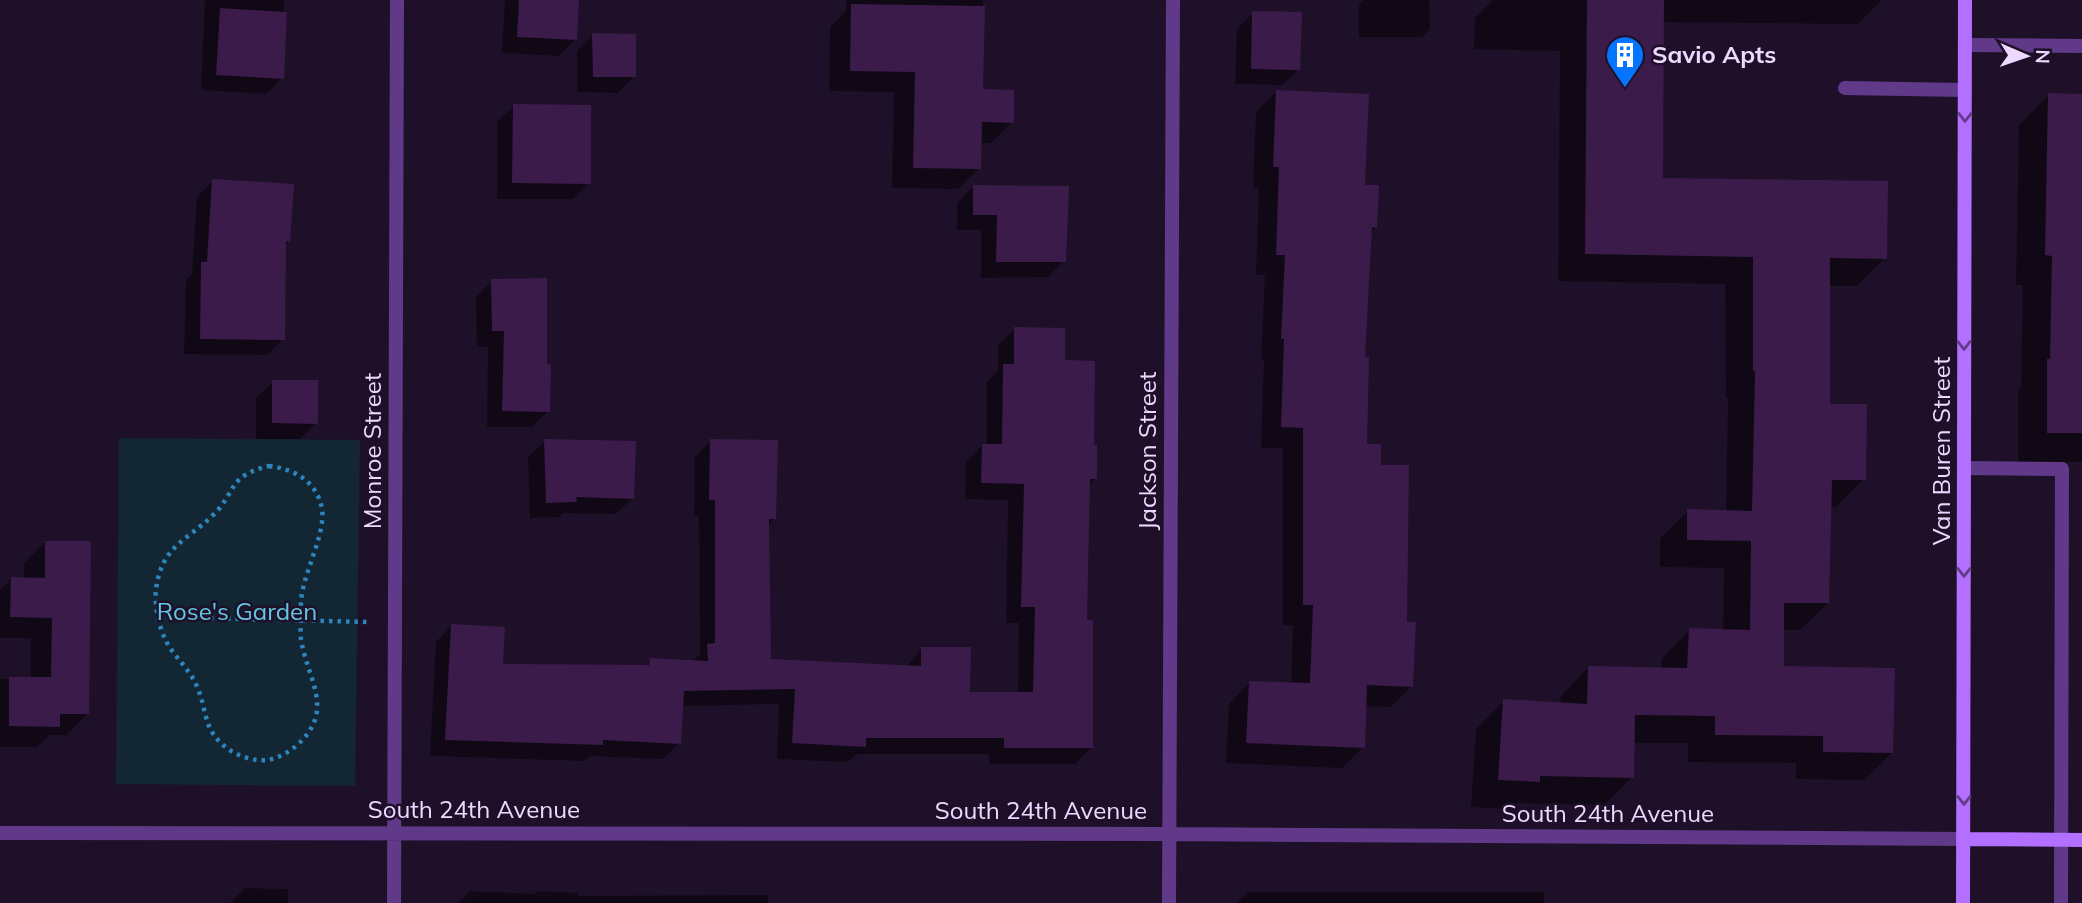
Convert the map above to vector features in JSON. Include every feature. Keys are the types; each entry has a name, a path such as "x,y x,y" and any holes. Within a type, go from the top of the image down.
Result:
{"main road":[{"name":"Van Buren Street","path":"1963,903 1965,0"},
{"name":"South 24th Avenue","path":"1964,839 2082,840"}],"street":[{"name":"Monroe Street","path":"394,903 397,0"},
{"name":"Jackson Street","path":"1169,903 1173,0"},
{"path":"1965,45 2082,46"},
{"path":"1845,88 1965,90"},
{"path":"1964,468 2062,468 2061,903"},
{"name":"South 24th Avenue","path":"0,833 1169,834 1964,839"}],"path":[{"path":"269,466 288,468 303,477 322,509 321,528 303,585 301,639 318,709 313,725 304,738 288,752 269,760 250,758 233,752 220,743 207,726 198,689 166,640 159,617 156,589 169,552 213,515 240,478 253,470 269,466"},
{"path":"159,617 395,623"}],"green space":[{"name":"Rose's Garden","path":"119,438 360,440 355,786 116,784"}],"building":[{"path":"519,0 579,0 577,40 517,37"},
{"path":"1587,0 1664,0 1663,178 1888,181 1887,259 1830,258 1830,404 1867,404 1866,480 1832,480 1829,603 1784,603 1784,666 1895,668 1893,753 1823,752 1823,736 1715,735 1715,716 1635,715 1634,778 1540,776 1540,782 1498,780 1503,699 1587,704 1588,666 1687,668 1689,628 1750,630 1751,541 1687,540 1687,509 1752,511 1755,371 1753,257 1585,254"},
{"path":"851,4 985,6 983,89 1014,90 1014,123 982,122 981,169 913,168 915,72 850,71"},
{"path":"220,8 287,12 284,79 216,75"},
{"path":"1252,11 1302,12 1300,70 1251,69"},
{"path":"592,33 636,34 636,77 593,77"},
{"path":"1276,90 1369,94 1365,185 1379,185 1377,228 1372,227 1365,357 1369,357 1367,444 1381,444 1381,465 1409,465 1407,622 1416,622 1413,687 1367,685 1365,748 1246,743 1249,681 1310,683 1313,605 1303,605 1303,428 1281,427 1285,255 1276,255 1279,167 1273,167"},
{"path":"2048,93 2082,94 2082,433 2047,433 2052,256 2045,255"},
{"path":"513,104 591,105 591,184 512,183"},
{"path":"212,179 294,184 290,242 286,241 285,340 200,339 201,262 207,262"},
{"path":"973,185 1069,186 1066,262 996,262 997,215 973,215"},
{"path":"547,278 550,412 502,411 504,331 492,331 491,279"},
{"path":"1014,327 1065,328 1065,360 1095,361 1094,445 1097,445 1097,479 1090,479 1087,620 1093,620 1093,748 1004,748 1004,738 866,738 866,747 792,743 795,689 684,691 681,744 603,740 603,745 445,740 451,624 505,627 503,664 649,665 650,658 708,661 707,644 715,643 715,500 709,500 710,439 778,440 776,519 769,519 771,659 921,666 921,647 971,647 970,692 1033,692 1035,607 1021,607 1024,484 981,483 982,444 1002,444 1003,364 1014,364"},
{"path":"272,380 318,380 318,424 272,423"},
{"path":"544,439 636,441 634,499 576,497 577,502 546,503"},
{"path":"45,541 91,541 89,714 60,714 60,727 9,726 9,677 51,677 52,618 10,617 11,577 45,578"}],"place":[{"name":"Savio Apts","path":"1625,89"}]}
